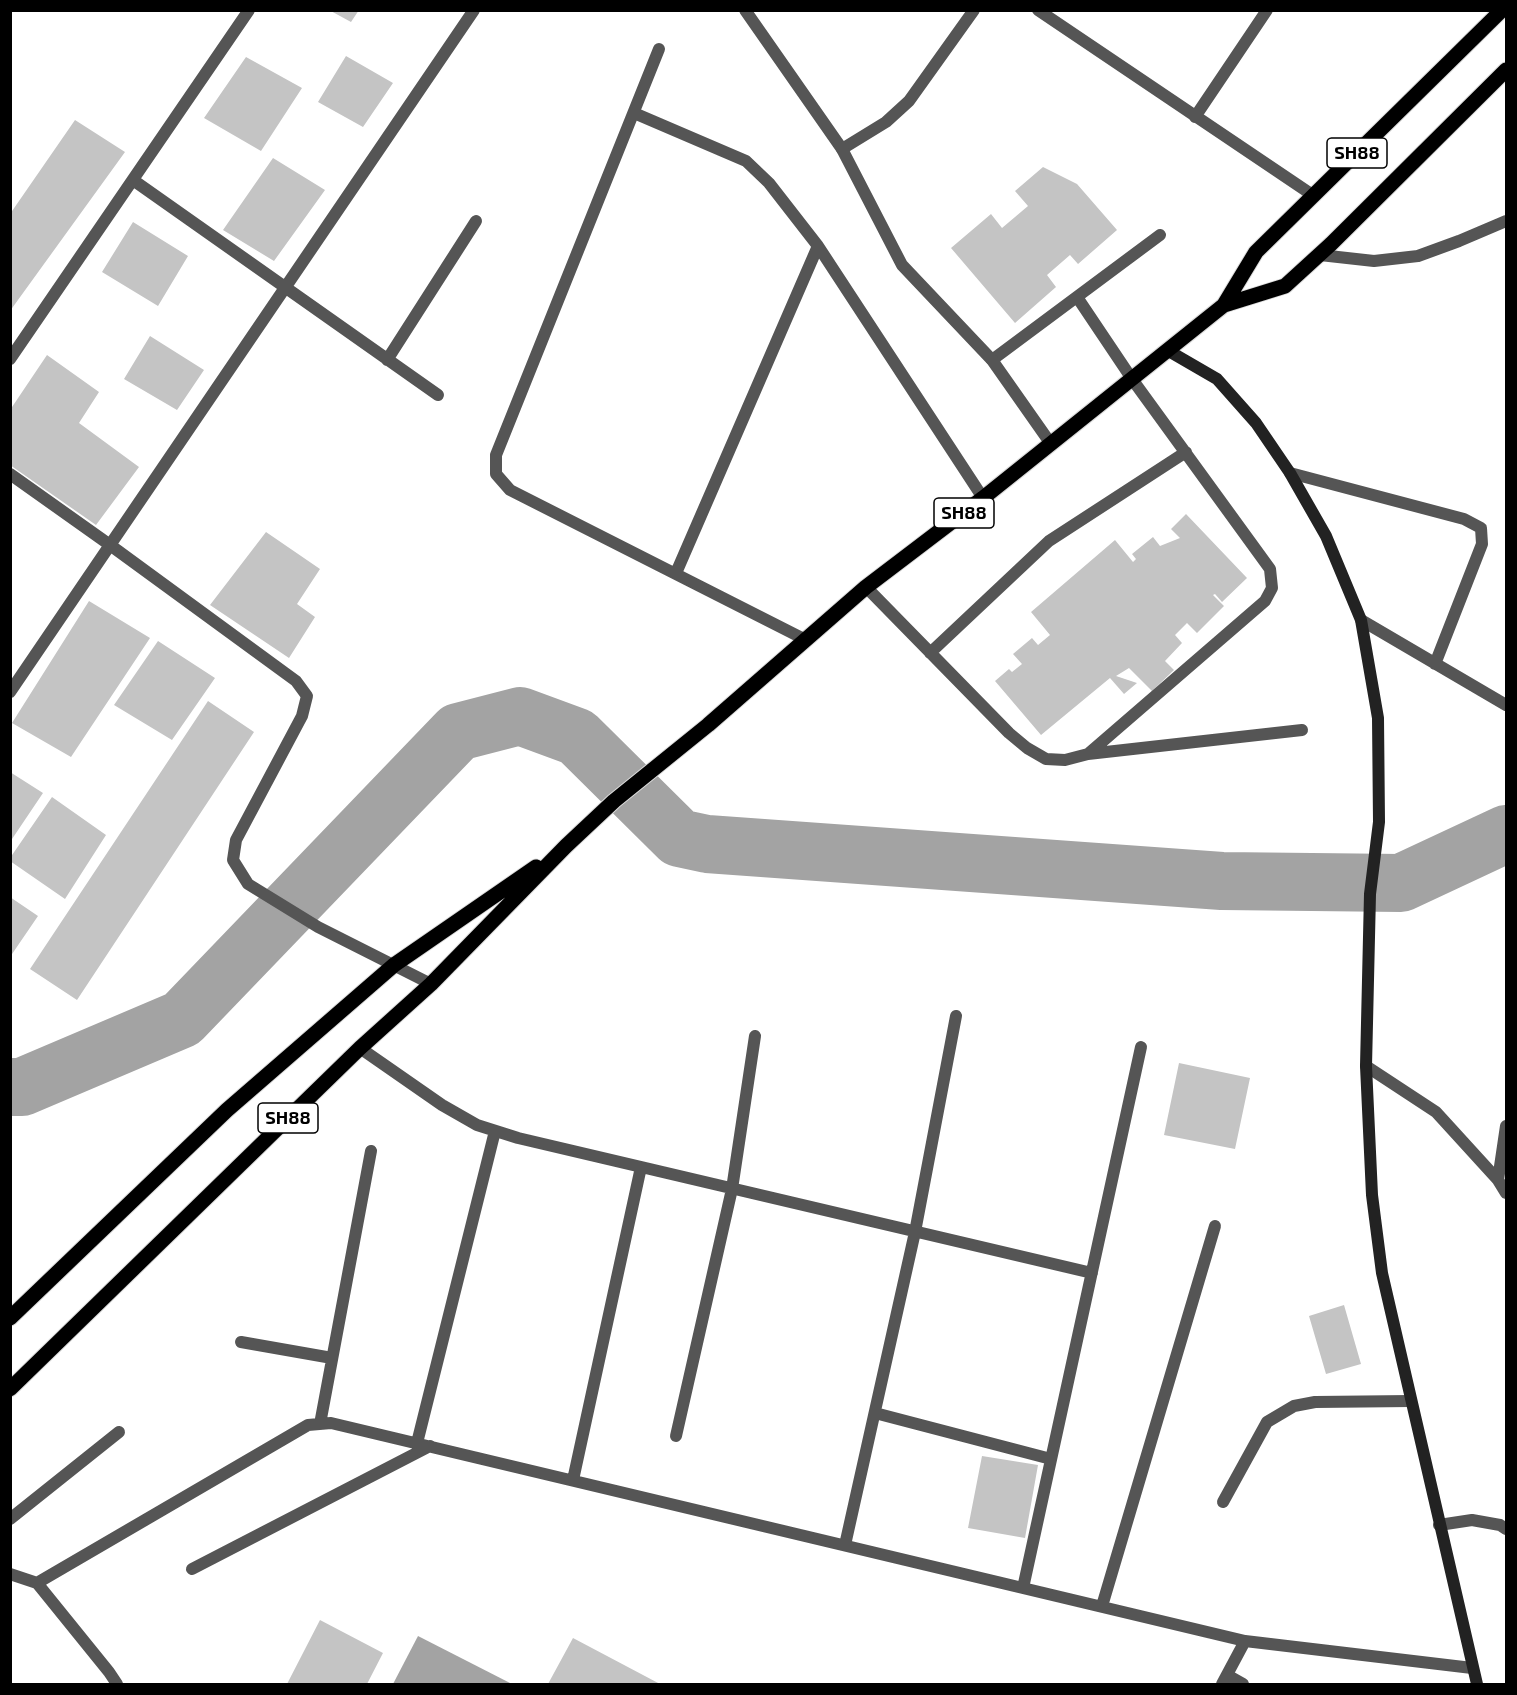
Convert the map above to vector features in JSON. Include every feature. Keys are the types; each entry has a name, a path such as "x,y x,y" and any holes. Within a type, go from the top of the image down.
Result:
{"main road":[{"name":"SH88","path":"10,1389 360,1048 431,984 566,846 614,801 708,725 866,587 983,498 1224,305 1256,252 1502,10"},
{"name":"SH88","path":"1224,305 1285,286 1320,255 1506,69"},
{"path":"1167,350 1217,379 1256,423 1290,473 1326,536 1361,620 1378,718 1379,822 1370,894 1366,1066 1372,1195 1382,1273 1477,1684"},
{"name":"SH88","path":"10,1318 227,1110 394,965 566,846"}],"street":[{"path":"10,359 249,10"},
{"path":"10,692 474,10"},
{"path":"745,10 842,149 902,265 992,360 1051,444"},
{"path":"842,149 886,122 909,101 974,10"},
{"path":"1038,10 1314,196"},
{"path":"1195,117 1267,10"},
{"path":"659,49 496,455 496,474 510,490 807,640"},
{"path":"634,112 746,161 769,183 818,246 983,498"},
{"path":"133,180 438,395"},
{"path":"387,360 476,221"},
{"path":"1320,255 1374,261 1418,256 1459,242 1506,221"},
{"path":"992,360 1160,235"},
{"path":"676,573 818,246"},
{"path":"1077,297 1132,379 1270,569 1272,588 1265,601 1088,754"},
{"path":"930,653 1049,541 1186,452"},
{"path":"1290,473 1464,519 1480,528 1482,544 1435,664"},
{"path":"10,474 296,681 307,696 302,716 236,840 232,861 248,884 318,927 431,984"},
{"path":"866,587 1009,733 1027,748 1046,759 1065,760 1088,754 1302,730"},
{"path":"1361,620 1506,705"},
{"path":"846,1545 915,1232 956,1016"},
{"path":"676,1436 732,1189 755,1036"},
{"path":"1023,1588 1141,1047"},
{"path":"360,1048 442,1105 477,1125 495,1131 1092,1273"},
{"path":"1366,1066 1436,1112 1498,1180 1506,1193"},
{"path":"1498,1180 1506,1126"},
{"path":"417,1443 495,1131"},
{"path":"320,1424 371,1151"},
{"path":"573,1480 640,1167"},
{"path":"1102,1606 1215,1226"},
{"path":"241,1342 332,1358"},
{"path":"1223,1502 1268,1422 1294,1406 1315,1402 1411,1401"},
{"path":"874,1413 1051,1459"},
{"path":"37,1583 308,1425 332,1423 1245,1641 1472,1668"},
{"path":"10,1519 119,1432"},
{"path":"192,1569 430,1446"},
{"path":"1439,1525 1472,1520 1500,1525 1506,1529"},
{"path":"10,1574 37,1583 117,1684"},
{"path":"1243,1684 1225,1680 1245,1641"}],"shaded area":[{"path":"418,1636 512,1684 393,1684"}],"building":[{"path":"329,10 359,10 351,22"},
{"path":"346,56 393,83 363,127 318,102"},
{"path":"246,57 302,88 261,151 204,118"},
{"path":"75,120 125,152 10,311 10,214"},
{"path":"273,158 325,190 274,261 223,230"},
{"path":"1043,167 1077,184 1117,230 1078,264 1070,255 1047,275 1056,287 1015,323 951,248 991,214 1002,228 1028,206 1015,191"},
{"path":"133,222 188,256 158,306 102,272"},
{"path":"150,336 204,370 177,410 124,379"},
{"path":"47,355 99,392 79,423 139,467 96,525 10,465 10,410"},
{"path":"1186,514 1247,578 1222,602 1215,594 1213,595 1224,606 1197,633 1187,623 1175,635 1182,643 1165,661 1174,670 1152,691 1129,668 1116,676 1137,683 1124,694 1110,678 1041,735 995,681 1009,669 1012,672 1022,664 1013,654 1032,638 1038,645 1050,635 1031,612 1115,540 1133,562 1136,559 1132,554 1153,537 1160,546 1180,538 1171,529"},
{"path":"266,532 320,569 297,604 315,617 289,658 210,605"},
{"path":"89,601 150,638 71,757 12,723"},
{"path":"158,641 215,678 172,740 114,705"},
{"path":"208,701 254,732 77,1000 30,969"},
{"path":"10,772 43,793 10,842"},
{"path":"52,797 106,835 65,899 10,861"},
{"path":"10,897 38,916 10,957"},
{"path":"1179,1063 1250,1078 1235,1149 1164,1135"},
{"path":"1344,1305 1361,1364 1326,1374 1309,1316"},
{"path":"982,1456 1038,1465 1025,1538 968,1528"},
{"path":"320,1620 383,1653 367,1684 287,1684"},
{"path":"573,1638 660,1684 548,1684"}],"waterway":[{"path":"10,1087 22,1087 182,1019 458,732 520,716 577,737 679,838 707,844 1222,881 1401,883 1506,834"}]}
